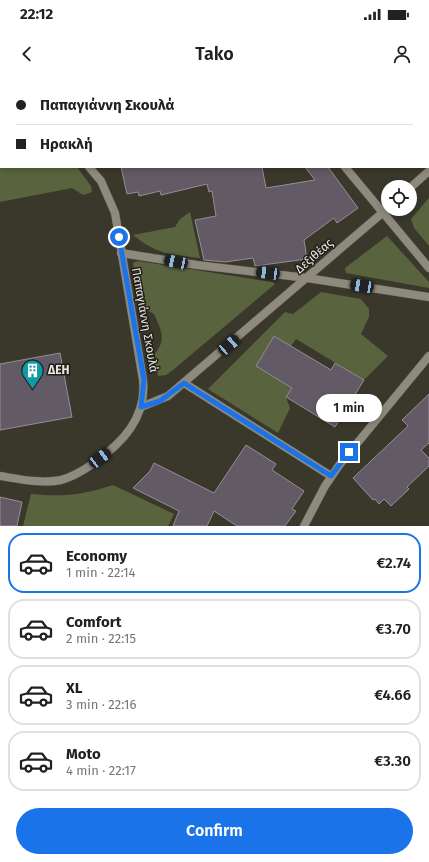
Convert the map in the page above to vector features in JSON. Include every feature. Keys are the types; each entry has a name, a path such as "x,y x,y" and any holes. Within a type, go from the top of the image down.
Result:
{"street":[{"name":"Παπαγιάννη Σκουλά","path":"0,476 47,481 61,480 74,475 100,458 119,443 132,426 141,407 144,380 113,206 101,181 90,168"},
{"path":"346,168 381,206"},
{"path":"417,182 429,171"},
{"name":"Δεξιθέας","path":"141,407 160,401 184,383 381,213"},
{"path":"390,216 429,268"},
{"path":"121,253 197,265 307,278 429,297"},
{"path":"304,526 331,476 429,356"},
{"path":"184,383 331,476"}],"green space":[{"path":"0,168 78,168 91,186 92,192 83,195 72,188 0,202"},
{"path":"429,198 429,246 414,228 411,219 414,216 417,216 417,212"},
{"path":"190,212 200,258 180,256 157,250 133,235 175,227 180,219"},
{"path":"387,236 429,282 429,288 346,273 345,268"},
{"path":"138,261 272,282 275,284 173,370 166,375 158,376 153,356 160,345 162,336 154,314 142,307 133,263"},
{"path":"321,292 361,299 369,309 369,317 361,334 388,356 364,380 296,339 291,346 274,336 256,366 292,388 286,397 290,408 278,433 208,389 285,312 293,314"},
{"path":"113,485 174,514 168,526 23,526 31,494 73,494 92,491"}],"building":[{"path":"121,168 262,168 266,188 315,180 306,168 329,168 358,208 337,223 334,218 304,240 307,259 255,266 253,258 225,262 204,260 195,220 216,216 212,191 209,192 207,184 161,195 160,191 139,196 138,192 127,194"},
{"path":"274,336 331,370 335,363 364,380 335,427 286,397 292,388 256,366"},
{"name":"ΔΕΗ","path":"60,353 72,417 0,430 0,364"},
{"path":"429,394 429,443 421,450 429,458 429,466 407,487 409,489 391,506 384,499 379,504 375,499 373,500 353,478 408,426 402,420"},
{"path":"246,445 276,464 272,470 304,491 292,509 296,511 285,526 237,526 214,511 207,526 173,526 179,511 133,488 150,471 154,463 214,493"},
{"path":"0,497 22,502 17,526 0,526"}],"place":[{"name":"ΔΕΗ","path":"33,390"}],"route":[{"path":"119,237 144,380 144,393 141,407 160,401 184,383 331,476 349,452"}]}
